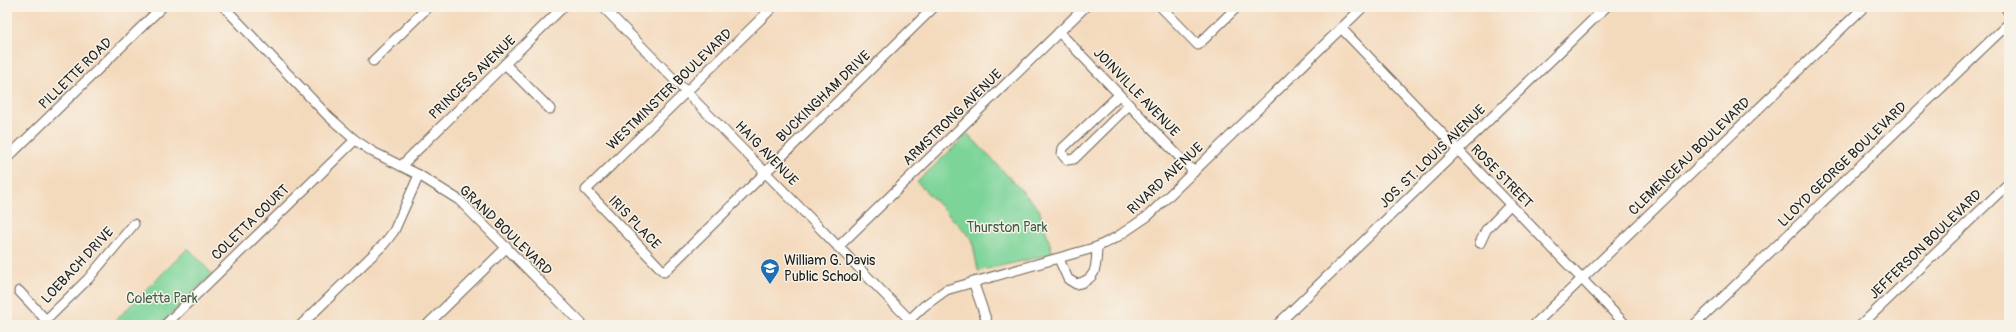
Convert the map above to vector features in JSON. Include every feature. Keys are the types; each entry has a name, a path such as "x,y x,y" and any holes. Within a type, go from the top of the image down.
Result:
{"street":[{"name":"PILLETTE ROAD","path":"7,158 162,7"},
{"name":"GRAND BOULEVARD","path":"224,7 328,116 355,140 373,152 419,175 459,200 583,325"},
{"path":"373,61 428,7"},
{"name":"PRINCESS AVENUE","path":"401,166 563,7"},
{"name":"HAIG AVENUE","path":"603,7 766,172 907,322"},
{"name":"WESTMINSTER BOULEVARD","path":"586,190 773,7"},
{"name":"BUCKINGHAM DRIVE","path":"664,272 934,7"},
{"name":"ARMSTRONG AVENUE","path":"838,247 1085,7"},
{"path":"1161,7 1198,45 1237,7"},
{"name":"RIVARD AVENUE","path":"907,322 924,306 946,290 973,281 1059,259 1097,247 1117,238 1148,216 1362,7"},
{"name":"JOS. ST. LOUIS AVENUE","path":"1277,325 1606,7"},
{"name":"CLEMENCEAU BOULEVARD","path":"1534,325 1864,7"},
{"name":"LLOYD GEORGE BOULEVARD","path":"1694,325 2009,23"},
{"name":"ROSE STREET","path":"1341,28 1626,325"},
{"name":"JOINVILLE AVENUE","path":"1060,32 1194,172"},
{"path":"505,64 550,109"},
{"path":"1119,95 1063,148 1062,154 1067,160 1074,159 1129,105"},
{"name":"COLETTA COURT","path":"165,325 355,140"},
{"path":"301,325 384,244 394,231 419,175"},
{"name":"JEFFERSON BOULEVARD","path":"1861,325 2009,183"},
{"name":"IRIS PLACE","path":"586,190 664,272"},
{"path":"1480,243 1486,230 1510,205"},
{"name":"LOEBACH DRIVE","path":"43,322 88,278 134,224"},
{"path":"427,325 506,247"},
{"path":"1059,259 1068,279 1076,284 1084,282 1091,277 1096,269 1097,247"},
{"path":"973,281 988,325"},
{"path":"19,291 43,322"}],"green space":[{"name":"Thurston Park","path":"968,134 1039,209 1053,254 978,271 972,239 917,182"},
{"name":"Coletta Park","path":"188,248 212,274 160,325 113,325 113,323"}],"place":[{"name":"William G. Davis Public School","path":"770,285"}]}
